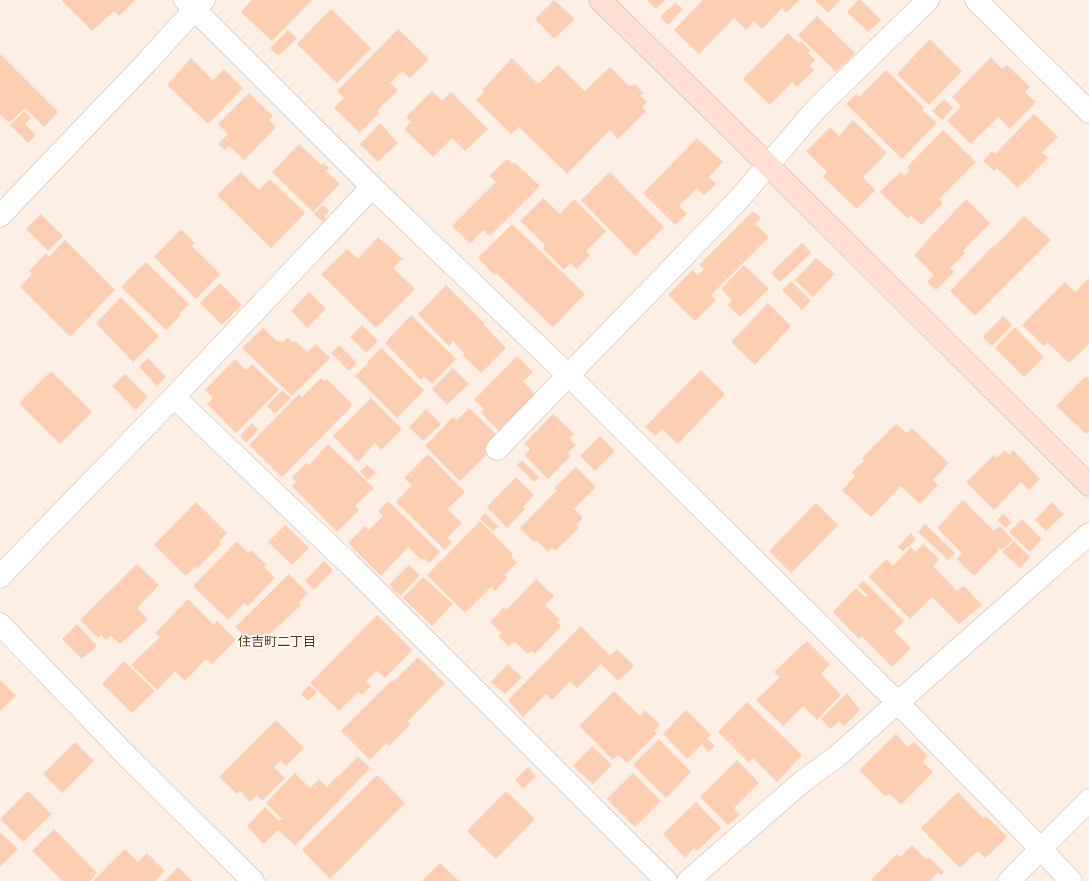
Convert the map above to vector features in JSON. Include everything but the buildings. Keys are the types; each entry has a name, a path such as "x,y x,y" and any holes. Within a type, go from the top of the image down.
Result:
{"street":[{"path":"600,0 1089,485"},
{"path":"497,449 739,199 816,109 928,0"},
{"path":"976,0 1089,112"},
{"path":"0,216 147,62 194,3 372,187 568,375 898,703 1041,848 1071,881"},
{"path":"0,577 174,397 372,187"},
{"path":"174,397 349,564 666,881"},
{"path":"688,881 803,781 836,757 1089,534"},
{"path":"0,624 122,751 253,881"},
{"path":"1009,881 1089,800"}],"district":[{"name":"住吉町二丁目","path":"277,641"}]}
